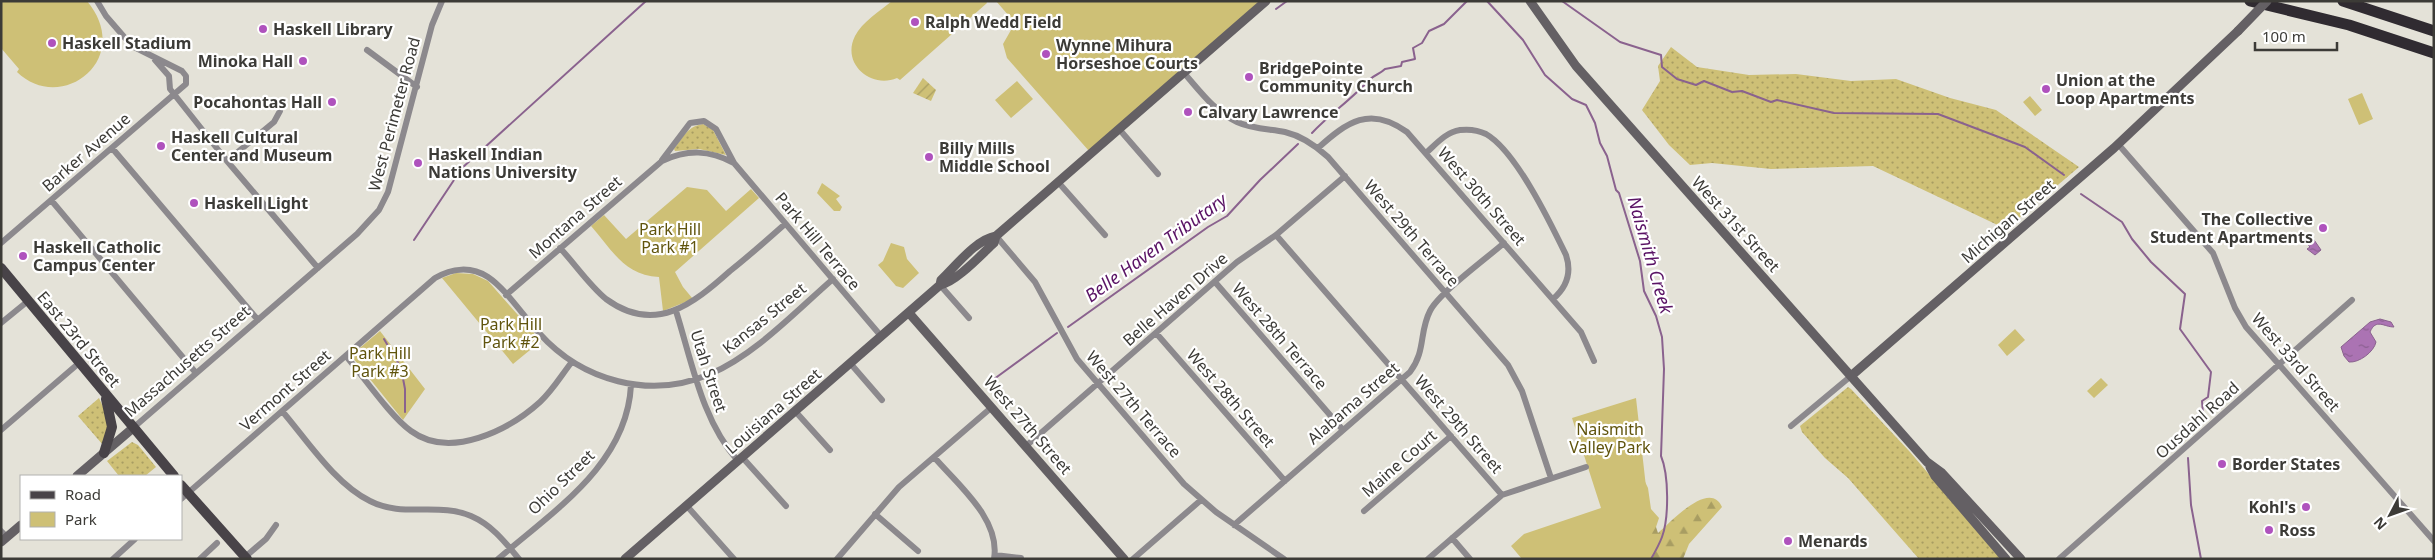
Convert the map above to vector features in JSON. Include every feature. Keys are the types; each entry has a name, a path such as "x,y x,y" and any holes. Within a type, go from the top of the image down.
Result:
{"highway":[{"path":"2250,1 2349,25 2434,53"},
{"path":"2343,1 2434,31"}],"main road":[{"name":"Louisiana Street","path":"625,559 909,313 940,285 941,280 980,244 989,237 996,236 1266,1"},
{"name":"West 31st Street","path":"1530,1 1576,66 1928,462 1942,473 2021,559"},
{"name":"Michigan Street","path":"1851,376 2118,144 2238,31 2267,1"},
{"name":"East 23rd Street","path":"1,268 173,475"},
{"name":"West 27th Street","path":"909,313 1124,559"},
{"path":"103,392 109,408 112,427 104,453"},
{"name":"Massachusetts Street","path":"78,475 133,428"},
{"name":"West 31st Street","path":"1928,462 1935,476 2006,559"},
{"path":"183,492 246,558"},
{"path":"3,537 20,526"}],"street":[{"name":"West Perimeter Road","path":"318,268 368,224 384,202 417,87 432,26 442,1"},
{"path":"101,3 106,16 128,42 150,56 166,72 170,89 227,161 318,268"},
{"path":"367,50 417,87"},
{"name":"Barker Avenue","path":"1,243 186,84 187,80 182,71 150,56"},
{"name":"West 29th Terrace","path":"1184,73 1216,108 1230,118 1256,128 1293,134 1318,148 1345,176 1513,373 1522,391 1551,478"},
{"path":"227,161 274,122 280,111"},
{"name":"West 30th Street","path":"1318,148 1349,123 1375,118 1400,126 1426,153 1581,332 1594,361"},
{"name":"Montana Street","path":"506,295 662,161 690,123 704,121"},
{"name":"Park Hill Terrace","path":"704,121 716,129 734,164 881,336"},
{"path":"1119,129 1158,174"},
{"path":"1426,153 1452,133 1466,130 1487,135 1499,145 1518,169 1566,255 1569,268 1567,282 1553,299"},
{"name":"West 33rd Street","path":"2118,144 2213,254 2241,320 2434,540"},
{"path":"112,148 258,320"},
{"name":"Montana Street","path":"662,161 688,152"},
{"name":"Park Hill Terrace","path":"688,152 708,153 734,164"},
{"name":"Belle Haven Drive","path":"1026,446 1237,262 1276,235 1345,176"},
{"path":"1058,182 1105,235"},
{"path":"51,200 196,373"},
{"path":"560,248 598,291 618,306 647,314 676,311 704,295 785,224"},
{"name":"West 29th Street","path":"1276,235 1502,495"},
{"name":"West 27th Terrace","path":"996,236 1035,282 1071,350 1097,384 1201,500 1284,559"},
{"name":"Alabama Street","path":"1234,525 1410,372 1420,357 1429,312 1435,303 1504,243"},
{"name":"Massachusetts Street","path":"133,428 318,268"},
{"name":"Vermont Street","path":"183,492 282,411 435,278 448,272 462,269 478,272 490,279 506,295"},
{"name":"Kansas Street","path":"506,295 545,340 571,363 603,378 631,384 666,385 698,379 724,367 746,353 832,279"},
{"name":"West 28th Terrace","path":"1215,282 1343,430"},
{"path":"940,285 969,318"},
{"name":"Ousdahl Road","path":"2059,559 2352,300"},
{"path":"1,323 28,301"},
{"name":"Utah Street","path":"676,311 713,427 740,459 786,506"},
{"name":"West 28th Street","path":"1156,333 1285,481"},
{"path":"346,356 411,432 430,440 449,443 487,435 520,418 542,400 571,363"},
{"path":"1,430 79,362"},
{"path":"850,364 882,400"},
{"name":"Michigan Street","path":"1791,426 1851,376"},
{"name":"Ohio Street","path":"498,559 581,487 601,465 623,426 630,398 631,384"},
{"path":"837,559 899,487 992,407"},
{"path":"282,411 338,476 359,495 378,505 396,510 450,511 466,514 492,529 520,559"},
{"path":"795,411 830,450"},
{"name":"Maine Court","path":"1364,511 1451,436"},
{"path":"934,457 984,516 992,532 994,557 1021,558"},
{"path":"1428,559 1502,495 1586,467"},
{"path":"1133,559 1201,500"},
{"path":"686,505 734,559"},
{"path":"876,514 918,551"},
{"path":"246,558 266,539 276,525"},
{"path":"1452,538 1470,559"},
{"path":"116,558 135,540"},
{"path":"200,559 217,544"}],"green space":[{"name":"Haskell Stadium","path":"1,1 87,1 100,22 102,43 98,60 86,74 71,84 53,87 35,84 17,72 19,69 1,48"},
{"path":"892,1 986,1 987,3 900,80 897,78 887,81 878,80 861,72 852,56 852,46 855,36 862,26"},
{"path":"996,1 1260,1 1089,151 1007,58 1003,44 1015,23"},
{"path":"1671,47 1697,67 1749,75 1796,74 1851,81 1896,79 1950,98 1996,110 2079,167 2006,229 1873,166 1771,169 1712,163 1690,165 1669,145 1642,110 1660,81 1658,66"},
{"path":"923,78 936,90 931,101 913,93"},
{"path":"1017,81 1033,99 1011,118 995,100"},
{"path":"2362,93 2373,119 2359,125 2348,99"},
{"path":"2030,96 2042,110 2035,116 2023,102"},
{"path":"703,124 713,130 726,155 699,149 675,151 674,149 686,133 693,127"},
{"path":"822,183 840,196 836,199 842,207 840,211 834,211 817,193"},
{"name":"Park Hill Park #1","path":"687,187 707,190 726,211 751,189 759,198 675,272 683,287 693,299 663,311 659,277 637,272 628,267 613,253 591,226 604,215 626,239"},
{"path":"891,243 904,247 907,259 919,273 903,288 896,286 878,265 883,261"},
{"name":"Park Hill Park #2","path":"456,273 473,274 488,281 541,341 513,364 442,278"},
{"path":"2015,329 2025,340 2007,356 1998,345"},
{"name":"Park Hill Park #3","path":"380,331 425,389 403,420 353,358 355,352"},
{"path":"2101,378 2108,385 2094,398 2087,391"},
{"path":"1848,387 1910,452 2001,559 1919,559 1848,478 1825,458 1802,432 1800,426"},
{"path":"99,398 109,420 103,445 78,416"},
{"name":"Naismith Valley Park","path":"1636,398 1653,549 1641,559 1522,559 1511,546 1524,534 1601,508 1572,418"},
{"path":"132,442 138,445 156,467 146,475 118,475 107,461"},
{"path":"1637,465 1648,488 1651,509 1659,518 1656,527 1658,533 1690,505 1700,500 1709,498 1716,500 1722,507 1689,544 1683,559 1607,559"}],"water":[{"path":"2310,234 2321,250 2315,255 2307,249 2310,247 2306,243 2304,245 2301,242"},
{"path":"2380,319 2391,322 2394,327 2380,324 2375,325 2370,332 2376,342 2375,346 2361,359 2349,362 2344,356 2341,347 2370,322"}],"waterway":[{"path":"414,240 462,168 646,1"},
{"path":"1276,9 1287,1"},
{"name":"Belle Haven Tributary","path":"1312,133 1371,78 1385,69 1401,66 1402,62 1415,59 1413,48 1422,43 1429,31 1444,24 1467,1"},
{"name":"Naismith Creek","path":"1487,1 1523,40 1545,75 1572,99 1586,105 1595,123 1600,143 1607,156 1616,190 1619,193 1640,261 1644,291 1656,316 1662,337 1664,369 1661,456 1666,474 1667,508 1662,537 1651,559"},
{"path":"1562,1 1620,42 1661,55 1662,67 1677,79 1696,85 1704,81 1732,92 1742,91 1771,102 1777,100 1834,113 1938,114 2025,147 2064,175"},
{"name":"Belle Haven Tributary","path":"1068,327 1208,227 1227,216 1260,180 1298,144"},
{"path":"2081,194 2122,222 2132,239 2151,262 2185,294 2180,329 2211,372 2208,397 2202,401 2203,414 2199,423"},
{"name":"Belle Haven Tributary","path":"990,382 1057,333"},
{"path":"384,339 401,368 405,389 405,412"},
{"path":"2188,458 2191,505 2201,559"}],"place":[{"name":"Ralph Wedd Field","path":"915,22"},
{"name":"Haskell Library","path":"263,29"},
{"name":"Haskell Stadium","path":"52,43"},
{"name":"Wynne Mihura Horseshoe Courts","path":"1046,54"},
{"name":"Minoka Hall","path":"303,61"},
{"name":"BridgePointe Community Church","path":"1249,77"},
{"name":"Union at the Loop Apartments","path":"2046,89"},
{"name":"Pocahontas Hall","path":"332,102"},
{"name":"Calvary Lawrence","path":"1188,112"},
{"name":"Haskell Cultural Center and Museum","path":"161,146"},
{"name":"Billy Mills Middle School","path":"929,157"},
{"name":"Haskell Indian Nations University","path":"418,163"},
{"name":"Haskell Light","path":"194,203"},
{"name":"The Collective Student Apartments","path":"2323,228"},
{"name":"Haskell Catholic Campus Center","path":"23,256"},
{"name":"Border States","path":"2222,464"},
{"name":"Kohl's","path":"2306,507"},
{"name":"Ross","path":"2269,530"},
{"name":"Menards","path":"1788,541"}]}
